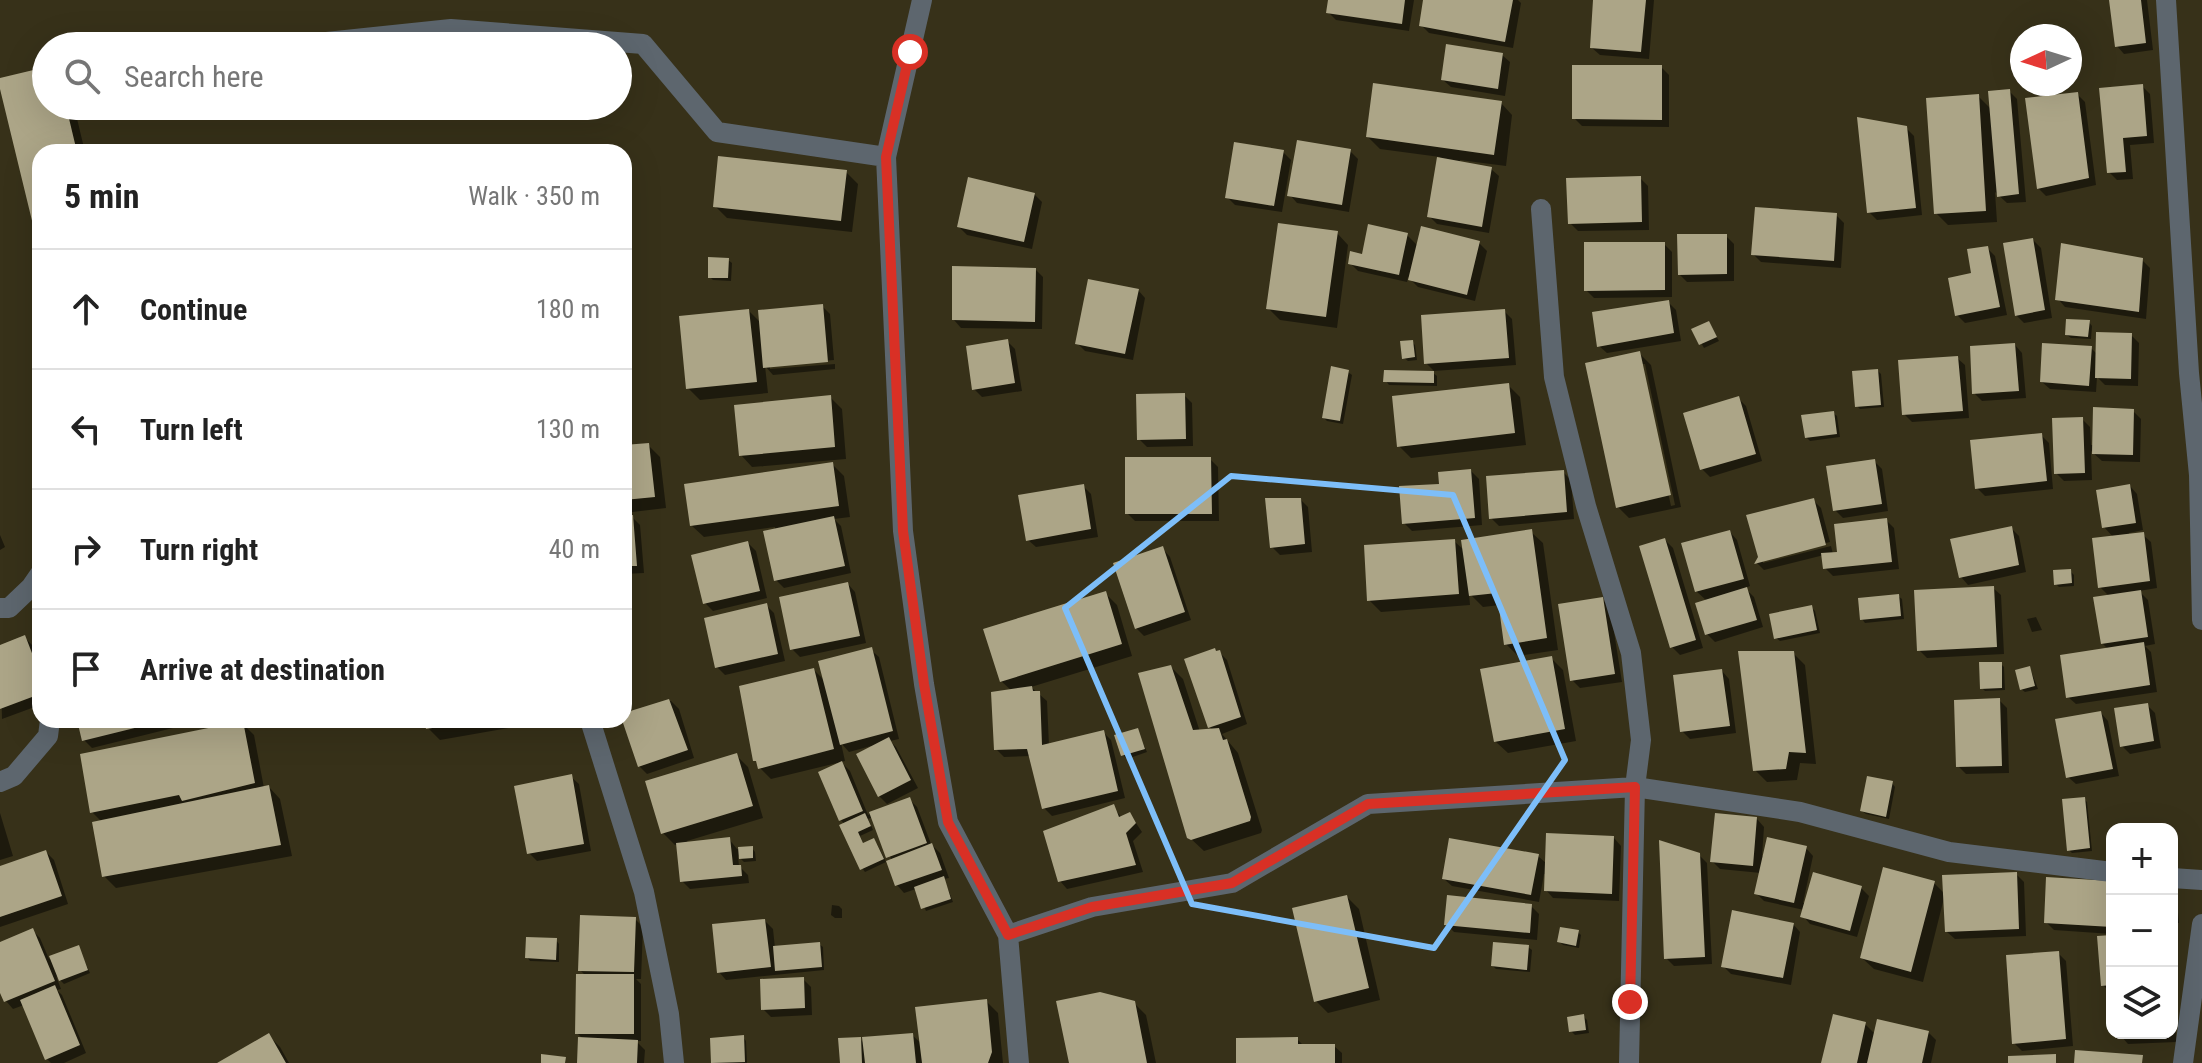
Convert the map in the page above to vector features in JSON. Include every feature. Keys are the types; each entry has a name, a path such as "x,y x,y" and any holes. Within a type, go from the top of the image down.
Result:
{"street":[{"path":"922,0 886,157 903,531 924,684 948,822 1008,935 1019,1063"},
{"path":"2166,0 2189,373 2199,475 2202,620"},
{"path":"422,32 451,29 489,32"},
{"path":"632,43 643,44 717,132 886,157"},
{"path":"1541,209 1554,377 1586,506 1631,653 1641,740 1635,787 1629,1063"},
{"path":"2189,373 2202,338"},
{"path":"0,608 9,608 32,586"},
{"path":"0,782 14,776 48,736 49,728"},
{"path":"593,728 644,892 669,1014 674,1063"},
{"path":"1008,935 1092,907 1232,883 1368,804 1635,787 1800,812 1949,852 2106,871"},
{"path":"2178,878 2202,880"},
{"path":"2183,1063 2202,924"}],"highlighted area":[{"path":"1231,476 1453,495 1565,760 1434,948 1192,904 1065,608"}],"building":[{"path":"1328,0 1405,0 1402,24 1326,13"},
{"path":"1423,0 1513,0 1505,42 1419,26"},
{"path":"1593,0 1646,0 1641,52 1590,48"},
{"path":"2109,0 2141,0 2146,43 2115,47"},
{"path":"1446,44 1503,53 1498,89 1441,80"},
{"path":"1572,65 1662,65 1662,120 1572,119"},
{"path":"32,70 32,120 69,120 75,144 32,144 32,221 0,89 0,78"},
{"path":"1373,83 1502,101 1494,155 1366,137"},
{"path":"2143,84 2147,136 2123,138 2126,172 2107,173 2099,88"},
{"path":"2010,89 2019,194 1997,197 1988,91"},
{"path":"1979,94 1986,211 1934,214 1926,98"},
{"path":"2079,96 2089,178 2037,189 2025,98"},
{"path":"1857,117 1907,126 1916,208 1867,213"},
{"path":"1297,140 1351,149 1342,205 1287,196"},
{"path":"1234,142 1284,150 1274,206 1225,198"},
{"path":"718,156 847,170 841,221 713,207"},
{"path":"1437,157 1492,167 1482,227 1427,217"},
{"path":"1641,176 1642,222 1568,224 1566,178"},
{"path":"968,177 1035,193 1024,242 957,227"},
{"path":"1755,207 1837,213 1834,261 1751,255"},
{"path":"1278,223 1338,231 1326,317 1266,309"},
{"path":"1368,224 1408,233 1399,275 1348,264 1350,251 1362,254"},
{"path":"1421,226 1480,241 1467,295 1408,280"},
{"path":"1677,234 1727,234 1727,274 1678,275"},
{"path":"2033,238 2045,310 2015,316 2003,243"},
{"path":"1584,242 1665,242 1665,290 1584,291"},
{"path":"2061,243 2143,258 2139,312 2055,300"},
{"path":"1988,246 2000,307 1955,316 1948,278 1971,273 1967,249"},
{"path":"708,257 729,258 728,278 708,278"},
{"path":"952,266 1036,268 1035,322 952,320"},
{"path":"1088,279 1139,289 1125,354 1075,344"},
{"path":"1669,300 1674,333 1597,347 1592,312"},
{"path":"823,304 828,362 763,368 758,310"},
{"path":"749,309 757,382 686,389 679,316"},
{"path":"1505,309 1509,358 1424,364 1421,315"},
{"path":"2066,319 2090,320 2088,337 2065,335"},
{"path":"1709,321 1717,337 1699,345 1691,329"},
{"path":"2096,332 2132,333 2131,379 2095,378"},
{"path":"1008,339 1015,383 972,390 966,346"},
{"path":"1413,340 1415,357 1402,359 1400,341"},
{"path":"2015,343 2019,391 1972,394 1970,346"},
{"path":"2042,343 2092,346 2089,386 2040,382"},
{"path":"1640,351 1671,495 1616,508 1585,363"},
{"path":"1958,356 1963,411 1902,415 1898,360"},
{"path":"1331,366 1349,370 1340,421 1322,418"},
{"path":"1878,369 1881,405 1855,407 1852,371"},
{"path":"1384,370 1434,371 1434,383 1383,382"},
{"path":"1509,383 1515,433 1397,447 1392,396"},
{"path":"1185,393 1186,439 1137,440 1136,394"},
{"path":"831,395 835,447 739,456 734,405"},
{"path":"1739,396 1756,454 1700,470 1683,413"},
{"path":"2093,407 2134,409 2133,455 2092,454"},
{"path":"1834,411 1837,434 1805,438 1801,415"},
{"path":"2083,417 2085,473 2054,474 2052,418"},
{"path":"2042,433 2047,481 1975,489 1970,440"},
{"path":"649,443 655,497 632,499 632,444"},
{"path":"1125,457 1211,457 1212,514 1125,514"},
{"path":"1875,459 1882,504 1833,511 1826,466"},
{"path":"833,462 839,506 690,526 684,484"},
{"path":"1471,469 1475,518 1402,524 1399,486 1439,484 1438,472"},
{"path":"1564,470 1567,512 1489,519 1486,476"},
{"path":"1084,484 1091,529 1026,541 1018,495"},
{"path":"2130,484 2136,523 2102,528 2096,490"},
{"path":"1265,498 1301,498 1305,544 1270,548"},
{"path":"1814,498 1826,545 1754,564 1758,557 1746,515"},
{"path":"633,515 637,566 632,566"},
{"path":"834,516 845,566 774,581 763,531"},
{"path":"1887,518 1892,562 1823,569 1821,553 1837,552 1834,524"},
{"path":"2012,526 2019,565 1959,578 1950,539"},
{"path":"1532,529 1547,638 1504,645 1497,593 1469,596 1461,540"},
{"path":"1730,530 1744,579 1695,592 1681,543"},
{"path":"2144,532 2150,581 2098,588 2092,538"},
{"path":"1665,538 1696,640 1670,648 1639,546"},
{"path":"1455,539 1459,594 1367,601 1364,545"},
{"path":"748,541 760,591 703,604 691,555"},
{"path":"1163,546 1185,612 1135,629 1113,563"},
{"path":"2071,569 2072,583 2054,585 2053,570"},
{"path":"848,582 860,636 790,650 779,597"},
{"path":"1994,586 1997,647 1917,651 1914,590"},
{"path":"1747,587 1757,620 1705,635 1695,603"},
{"path":"2141,590 2148,637 2101,644 2093,597"},
{"path":"1106,591 1122,644 1000,682 983,629"},
{"path":"1899,594 1901,616 1860,620 1858,598"},
{"path":"1603,597 1615,674 1570,681 1558,604"},
{"path":"767,603 778,654 715,668 704,618"},
{"path":"1812,605 1817,630 1774,639 1769,614"},
{"path":"25,635 32,653 32,697 0,709 0,645"},
{"path":"2144,642 2150,685 2066,698 2060,655"},
{"path":"872,647 893,731 840,745 818,661"},
{"path":"1215,648 1216,651 1220,650 1241,717 1208,728 1184,659"},
{"path":"1738,651 1794,651 1806,753 1789,752 1786,769 1753,771"},
{"path":"1552,656 1565,729 1494,742 1480,669"},
{"path":"1979,662 2002,662 2002,688 1980,689"},
{"path":"1171,665 1193,730 1219,728 1223,740 1227,739 1251,817 1250,821 1191,840 1187,838 1138,673"},
{"path":"2030,666 2035,686 2020,690 2015,670"},
{"path":"814,668 834,749 758,769 756,761 753,761 739,686"},
{"path":"1722,669 1730,726 1680,732 1673,675"},
{"path":"1032,686 1033,691 1040,691 1042,745 1104,730 1118,791 1042,809 1027,749 994,750 991,692"},
{"path":"2000,698 2002,766 1956,767 1954,700"},
{"path":"669,699 688,750 638,767 625,728 632,728 632,711"},
{"path":"2148,703 2154,741 2120,747 2114,708"},
{"path":"2101,711 2113,769 2066,778 2055,719"},
{"path":"79,728 135,728 82,741"},
{"path":"208,728 244,728 255,783 182,801 179,795 90,813 80,754"},
{"path":"1138,728 1145,749 1121,756 1114,735"},
{"path":"889,737 911,780 878,797 856,754"},
{"path":"737,753 753,806 661,834 645,781"},
{"path":"842,761 863,811 839,821 818,772"},
{"path":"572,774 584,844 527,854 514,786"},
{"path":"1867,776 1893,781 1886,817 1860,811"},
{"path":"269,785 281,845 102,877 92,822"},
{"path":"910,797 927,843 886,858 869,812"},
{"path":"2085,797 2090,848 2067,851 2062,799"},
{"path":"1114,804 1119,817 1130,812 1136,823 1126,833 1136,865 1058,882 1043,831"},
{"path":"865,813 871,826 858,832 863,843 874,838 884,859 860,870 839,825"},
{"path":"1715,813 1757,817 1753,866 1710,862"},
{"path":"1546,833 1614,836 1612,894 1544,891"},
{"path":"730,837 733,865 741,865 742,876 680,882 676,843"},
{"path":"1767,837 1807,846 1794,903 1754,894"},
{"path":"1449,838 1539,854 1531,895 1442,879"},
{"path":"1659,840 1700,853 1705,957 1664,959"},
{"path":"932,843 942,870 895,886 886,861"},
{"path":"753,846 753,858 739,859 738,847"},
{"path":"46,850 62,896 0,917 0,866"},
{"path":"1883,867 1935,881 1911,972 1860,958"},
{"path":"1813,872 1862,886 1850,931 1800,917"},
{"path":"2017,872 2019,929 1945,932 1942,875"},
{"path":"944,876 951,899 921,909 914,887"},
{"path":"2046,877 2106,881 2106,927 2044,923"},
{"path":"1347,895 1369,988 1314,1002 1292,908"},
{"path":"1447,895 1532,904 1530,933 1444,925"},
{"path":"1732,910 1794,923 1783,978 1721,967"},
{"path":"580,915 636,917 634,972 578,971"},
{"path":"765,919 771,967 717,973 712,924"},
{"path":"1560,927 1579,930 1576,946 1557,942"},
{"path":"33,928 55,981 4,1002 0,993 0,942"},
{"path":"2106,935 2106,986 2101,986 2097,936"},
{"path":"526,937 557,938 556,960 525,958"},
{"path":"820,942 822,967 775,971 773,946"},
{"path":"1493,942 1529,945 1527,970 1491,966"},
{"path":"79,945 88,970 59,981 49,956"},
{"path":"2059,951 2066,1039 2012,1044 2006,955"},
{"path":"576,974 634,974 634,1034 575,1034"},
{"path":"804,977 805,1008 761,1010 760,979"},
{"path":"55,985 80,1045 45,1060 20,1000"},
{"path":"1100,992 1135,1001 1147,1063 1069,1063 1056,1001"},
{"path":"987,999 992,1052 988,1063 922,1063 915,1007"},
{"path":"1584,1014 1586,1030 1569,1032 1567,1017"},
{"path":"1833,1014 1866,1022 1857,1063 1821,1063"},
{"path":"1877,1019 1929,1031 1922,1063 1867,1063"},
{"path":"269,1033 286,1063 217,1063"},
{"path":"913,1033 916,1063 865,1063 862,1037"},
{"path":"744,1035 745,1062 711,1063 710,1038"},
{"path":"578,1037 638,1040 637,1063 577,1063"},
{"path":"861,1037 862,1063 840,1063 838,1038"},
{"path":"1298,1037 1298,1044 1335,1044 1335,1063 1236,1063 1236,1038"},
{"path":"2075,1050 2143,1055 2142,1063 2074,1063"},
{"path":"541,1054 566,1057 565,1063 541,1063"},
{"path":"2056,1054 2056,1063 2008,1063 2008,1056"}],"route":[{"path":"910,52 886,157 903,531 924,684 948,822 1008,935 1092,907 1232,883 1368,804 1635,787 1630,1002"}]}
